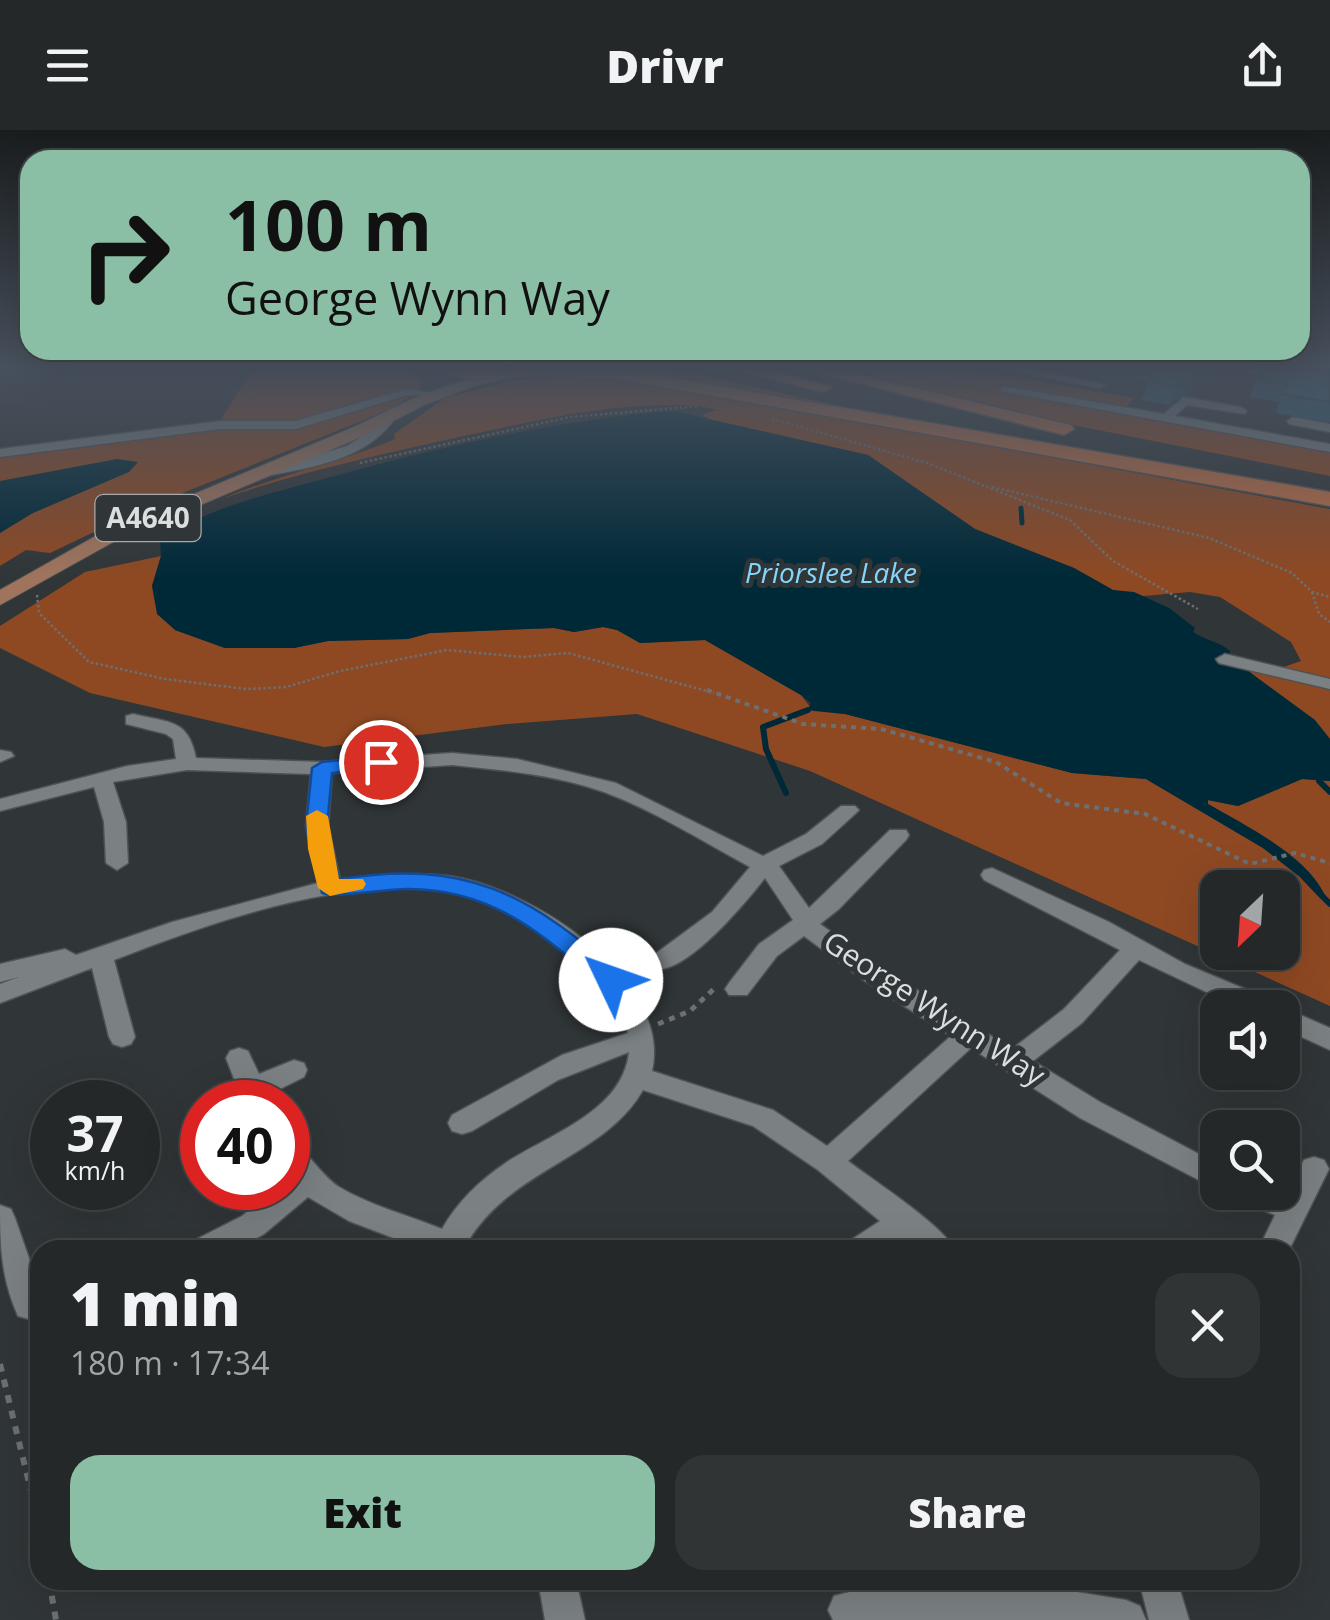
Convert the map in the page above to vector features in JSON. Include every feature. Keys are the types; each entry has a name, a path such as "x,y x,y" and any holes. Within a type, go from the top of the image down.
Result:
{"highway":[{"path":"999,438 1325,492"},
{"path":"1052,438 1325,492"},
{"path":"1066,438 1325,492"},
{"path":"1101,438 1325,492"}],"main road":[{"name":"A4640","path":"0,598 108,537 341,438"}],"street":[{"path":"0,453 122,438"},
{"path":"1273,438 1330,448"},
{"path":"1225,659 1330,684"},
{"path":"132,720 173,730 182,737 186,764"},
{"name":"George Wynn Way","path":"0,806 102,778 186,764 322,768 452,759 553,772 609,787 763,865 813,930 874,975 1090,1110 1200,1168"},
{"path":"322,768 316,826 330,888"},
{"path":"102,778 115,822 117,863"},
{"path":"660,962 720,918 763,865 814,838 848,810"},
{"path":"738,990 768,950 809,923 898,835"},
{"path":"992,876 1223,990"},
{"path":"0,973 330,888 370,882 437,881 502,898 573,946 611,980 638,1012 643,1039 637,1077 622,1103 510,1173 480,1199 452,1240"},
{"path":"0,994 161,934"},
{"path":"1016,1061 1072,1016 1136,948"},
{"path":"101,956 122,1037"},
{"path":"1300,1025 1330,1040"},
{"path":"828,1162 970,1034"},
{"path":"462,1124 565,1062 607,1046 643,1039"},
{"path":"239,1058 248,1080"},
{"path":"279,1080 294,1070"},
{"path":"637,1077 763,1118 828,1162 927,1240"},
{"path":"1300,1197 1314,1168"},
{"path":"310,1183 358,1214 413,1228 433,1240"},
{"path":"225,1240 271,1210"},
{"path":"1278,1240 1293,1210"},
{"path":"0,1218 30,1296"},
{"path":"876,1240 904,1220"},
{"path":"559,1590 565,1620"},
{"path":"1161,1590 1169,1620"},
{"path":"848,1610 904,1598 995,1598 1126,1620"}],"path":[{"path":"350,465 472,438"},
{"path":"836,438 862,442 1070,520 1112,561 1198,609"},
{"path":"982,486 1012,489 1057,504 1209,538 1292,573 1312,592 1330,597"},
{"path":"36,591 38,613 88,662 165,679 246,689 286,687 340,671 447,650 523,656 568,652 698,688 795,722 881,729 996,762 1061,802 1145,814 1250,864 1295,853 1330,863"},
{"path":"1312,592 1319,614 1330,622"},
{"path":"0,1364 30,1487"},
{"path":"51,1590 56,1620"}],"shaded area":[{"path":"152,438 320,438 138,511 50,553 26,550 0,566 0,458"},
{"path":"458,438 341,464 221,499 352,455 395,439"},
{"path":"788,438 944,438 1330,509 1330,680 1281,668 1301,661 1291,642 1220,597 1190,592 1143,596 1113,590 1074,568 975,529 868,455"},
{"path":"1136,438 1254,438 1330,451 1330,476"},
{"path":"161,556 152,586 175,630 225,648 294,648 328,641 408,639 430,633 554,628 574,632 603,627 640,643 705,640 801,695 813,711 845,714 1072,773 1146,779 1263,848 1291,870 1200,870 1200,947 810,771 637,714 507,724 324,747 90,693 0,648 0,626 85,572"},
{"path":"1244,667 1330,687 1330,739 1311,719"},
{"path":"1302,779 1330,781 1330,1006 1250,970 1300,970 1300,877 1318,896 1324,894 1300,870 1207,800 1238,806"}],"water":[{"name":"Priorslee Lake","path":"496,438 791,438 868,455 975,529 1074,568 1113,590 1134,592 1169,608 1195,628 1193,632 1226,648 1229,657 1315,720 1330,739 1330,781 1302,779 1238,806 1208,800 1208,804 1289,854 1316,880 1325,895 1318,896 1300,877 1300,870 1291,870 1263,848 1146,779 1072,773 845,714 808,710 811,703 801,695 705,640 640,643 603,627 574,632 554,628 430,633 408,639 328,641 294,648 225,648 175,630 157,614 152,586 161,556 160,540 215,511 360,469"},
{"path":"117,459 138,462 129,472 33,513 0,533 0,481"}],"waterway":[{"path":"1021,508 1022,523"},
{"path":"786,793 766,749 763,727 808,710"},
{"path":"1319,781 1330,792"},
{"path":"1321,895 1330,904"}],"slow traffic":[{"path":"317,816 330,888 355,884"}],"route":[{"path":"381,762 322,768 316,826 330,888 370,882 437,881 502,898 573,946 611,980"}]}
